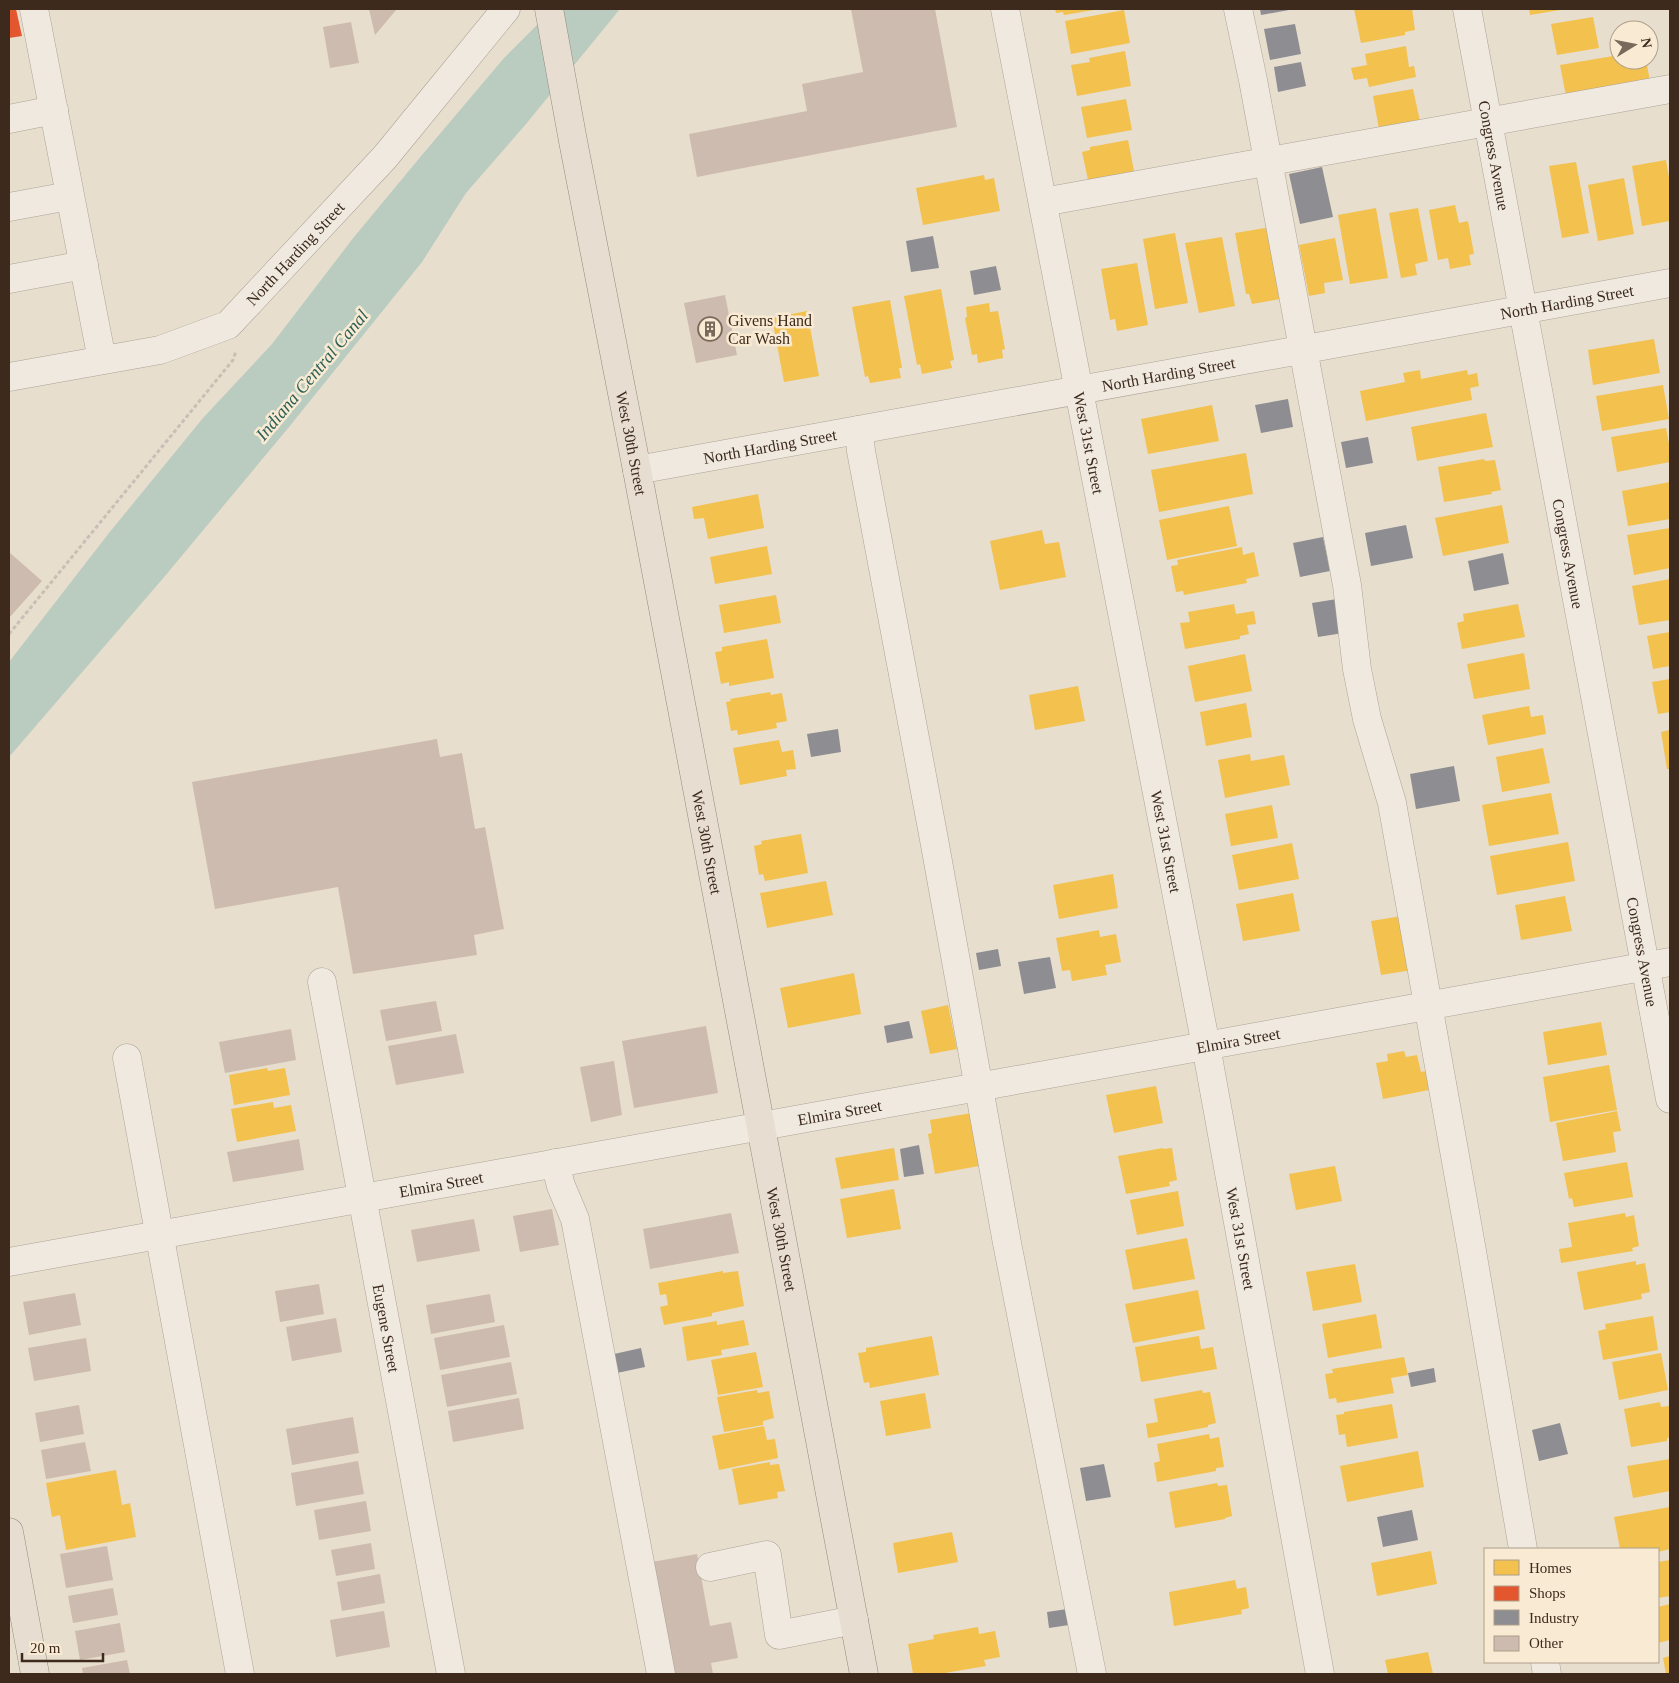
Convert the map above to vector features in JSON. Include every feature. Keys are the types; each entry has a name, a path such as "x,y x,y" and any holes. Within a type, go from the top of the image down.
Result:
{"main road":[{"name":"West 30th Street","path":"549,9 864,1674"},
{"path":"9,1532 35,1674"}],"street":[{"path":"34,9 102,360"},
{"name":"North Harding Street","path":"9,377 160,350 228,325 385,157 506,9"},
{"name":"West 31st Street","path":"1005,9 1206,1046 1320,1674"},
{"path":"1238,9 1347,585 1357,669 1367,719 1392,803 1523,1548"},
{"name":"Congress Avenue","path":"1467,9 1523,309 1658,964 1670,1099"},
{"path":"1043,202 1670,89"},
{"path":"9,119 54,110"},
{"path":"9,207 70,196"},
{"path":"9,279 84,266"},
{"name":"North Harding Street","path":"637,470 1670,283"},
{"path":"859,430 861,451 1007,1243 1092,1674"},
{"name":"Elmira Street","path":"9,1262 1658,964"},
{"name":"Eugene Street","path":"322,982 451,1674"},
{"path":"128,1058 240,1674"},
{"path":"555,1163 561,1186 575,1219 661,1674"},
{"path":"710,1567 767,1555 779,1635 854,1620"}],"water":[{"name":"Indiana Central Canal","path":"553,9 620,9 526,124 466,193 422,262 289,427 165,576 9,757 9,662 109,533 203,418 272,344 354,237 422,155 504,58"}],"building: Homes":[{"path":"1055,9 1094,10 1064,15 1063,12 1056,13"},
{"path":"1354,9 1412,9 1415,30 1405,32 1405,35 1361,43"},
{"path":"1529,9 1560,9 1560,10 1530,15"},
{"path":"1124,10 1130,43 1071,54 1065,21"},
{"path":"1593,17 1599,48 1557,55 1551,24"},
{"path":"1406,46 1409,67 1414,66 1416,77 1369,87 1367,78 1354,80 1351,68 1367,65 1365,54"},
{"path":"1125,51 1131,86 1077,96 1071,65 1090,62 1089,58"},
{"path":"1609,57 1609,70 1648,70 1650,81 1566,96 1560,65"},
{"path":"1413,89 1420,121 1379,129 1373,96"},
{"path":"1126,99 1132,130 1087,138 1081,107"},
{"path":"1128,140 1135,176 1088,180 1082,152 1090,150 1090,147"},
{"path":"1666,160 1670,183 1670,221 1642,226 1632,166"},
{"path":"1576,162 1589,233 1562,238 1549,166"},
{"path":"984,175 985,180 994,178 1000,211 923,225 916,188"},
{"path":"1624,178 1634,234 1598,241 1588,185"},
{"path":"1455,205 1459,223 1468,221 1474,254 1469,255 1471,265 1450,269 1448,258 1438,260 1429,210"},
{"path":"1376,208 1388,278 1350,284 1338,215"},
{"path":"1418,208 1428,261 1415,264 1417,275 1401,278 1389,213"},
{"path":"1271,227 1283,289 1278,290 1280,299 1252,304 1249,294 1246,294 1235,233"},
{"path":"1175,233 1188,303 1155,309 1143,239"},
{"path":"1222,237 1235,306 1199,313 1185,243"},
{"path":"1335,238 1343,280 1324,283 1325,293 1309,296 1299,245"},
{"path":"1137,263 1148,325 1117,331 1115,319 1110,320 1101,269"},
{"path":"941,289 954,360 950,361 952,368 922,374 920,364 917,365 904,296"},
{"path":"890,300 902,368 899,368 901,378 870,383 868,376 865,377 852,307"},
{"path":"989,303 990,312 998,311 1005,349 1002,350 1003,358 978,363 977,354 972,355 965,318 967,317 966,307"},
{"path":"807,311 819,376 784,382 772,318"},
{"path":"1654,339 1660,373 1593,385 1588,350"},
{"path":"1420,370 1421,379 1467,370 1468,375 1477,373 1479,386 1470,388 1472,400 1366,421 1360,391 1405,382 1403,373"},
{"path":"1663,385 1669,419 1602,431 1596,396"},
{"path":"1212,405 1219,441 1148,454 1141,419"},
{"path":"1486,413 1493,447 1417,461 1411,427"},
{"path":"1666,428 1670,449 1670,462 1617,472 1611,437"},
{"path":"1246,453 1253,494 1159,512 1151,470"},
{"path":"1484,459 1485,461 1495,460 1501,490 1491,492 1492,494 1444,502 1438,467"},
{"path":"1670,482 1670,519 1628,526 1622,491"},
{"path":"758,494 764,528 708,539 704,518 694,519 692,507"},
{"path":"1502,505 1509,543 1443,556 1435,518"},
{"path":"1229,506 1237,546 1167,560 1159,520"},
{"path":"1670,528 1670,568 1634,575 1627,535"},
{"path":"1042,530 1045,544 1059,542 1066,577 1000,590 990,541"},
{"path":"767,546 772,574 715,584 710,557"},
{"path":"1242,547 1243,555 1254,552 1259,576 1246,579 1247,583 1184,595 1183,591 1176,592 1171,566 1178,565 1177,560"},
{"path":"1670,579 1670,620 1639,625 1632,586"},
{"path":"776,595 781,623 724,633 719,605"},
{"path":"1234,604 1236,614 1254,611 1256,624 1247,625 1249,634 1240,636 1240,639 1185,649 1180,623 1190,622 1188,612"},
{"path":"1518,604 1525,637 1462,649 1457,623 1464,621 1463,614"},
{"path":"1670,632 1670,666 1653,669 1647,636"},
{"path":"767,639 774,678 729,686 729,682 721,684 715,652 722,651 722,647"},
{"path":"1524,653 1530,689 1474,699 1467,664"},
{"path":"1245,654 1252,691 1195,702 1188,666"},
{"path":"1670,679 1670,712 1658,714 1652,682"},
{"path":"1078,686 1085,721 1035,730 1029,695"},
{"path":"770,692 771,695 782,693 787,721 776,723 777,728 738,735 737,730 731,731 726,702 731,701 730,699"},
{"path":"1246,703 1252,737 1206,746 1200,712"},
{"path":"1529,706 1531,717 1543,715 1546,734 1488,745 1482,715"},
{"path":"1670,730 1670,769 1667,769 1661,732"},
{"path":"779,740 782,752 793,750 796,769 786,770 787,776 740,785 733,748"},
{"path":"1543,748 1550,783 1502,792 1496,757"},
{"path":"1250,754 1251,761 1284,755 1290,785 1225,798 1218,760"},
{"path":"1551,793 1559,834 1489,846 1482,805"},
{"path":"1272,805 1278,838 1231,846 1225,814"},
{"path":"801,834 808,873 765,881 763,874 759,875 754,846 762,844 761,841"},
{"path":"1568,842 1575,881 1497,895 1490,856"},
{"path":"1292,843 1299,879 1239,890 1232,855"},
{"path":"1113,874 1118,908 1059,919 1053,885"},
{"path":"826,881 833,915 767,928 760,893"},
{"path":"1293,893 1300,931 1243,941 1236,904"},
{"path":"1565,896 1572,931 1521,940 1515,905"},
{"path":"1402,916 1412,970 1381,975 1371,921"},
{"path":"1099,930 1100,937 1116,934 1121,962 1105,965 1107,975 1072,981 1070,970 1062,971 1056,938"},
{"path":"854,973 861,1014 788,1028 780,988"},
{"path":"948,1005 957,1049 930,1054 921,1011"},
{"path":"1601,1022 1607,1055 1548,1065 1543,1032"},
{"path":"1404,1051 1406,1057 1417,1055 1421,1072 1426,1071 1429,1090 1383,1099 1376,1063 1388,1061 1387,1054"},
{"path":"1609,1065 1617,1110 1550,1122 1543,1077"},
{"path":"267,1068 268,1071 285,1068 290,1095 234,1105 229,1075"},
{"path":"1156,1086 1163,1123 1114,1133 1106,1095"},
{"path":"273,1102 274,1108 291,1105 296,1131 237,1142 231,1109"},
{"path":"1617,1111 1621,1131 1613,1132 1616,1152 1563,1161 1556,1123"},
{"path":"978,1112 990,1164 935,1174 928,1134 932,1133 930,1120"},
{"path":"894,1148 899,1180 841,1189 835,1158"},
{"path":"1172,1148 1177,1180 1169,1182 1170,1186 1126,1194 1118,1156"},
{"path":"1627,1162 1633,1197 1574,1207 1572,1198 1569,1199 1564,1173"},
{"path":"1335,1166 1342,1201 1296,1210 1289,1174"},
{"path":"894,1189 901,1229 847,1238 840,1199"},
{"path":"1178,1191 1184,1226 1137,1235 1130,1200"},
{"path":"1625,1213 1626,1217 1634,1215 1639,1246 1632,1248 1633,1251 1561,1263 1559,1249 1572,1247 1568,1223"},
{"path":"1187,1238 1195,1279 1133,1290 1125,1250"},
{"path":"1636,1261 1636,1265 1645,1263 1650,1292 1641,1294 1642,1299 1584,1310 1577,1272"},
{"path":"1355,1264 1362,1302 1313,1311 1306,1272"},
{"path":"723,1271 723,1273 738,1271 744,1306 712,1313 712,1316 664,1325 660,1307 668,1305 666,1294 660,1295 658,1283"},
{"path":"1198,1290 1205,1329 1133,1343 1125,1304"},
{"path":"1376,1314 1382,1348 1328,1358 1322,1324"},
{"path":"1653,1316 1658,1350 1603,1360 1598,1331 1606,1329 1605,1324"},
{"path":"744,1320 749,1345 721,1350 722,1355 687,1361 682,1327 717,1321 717,1325"},
{"path":"932,1336 939,1375 870,1388 869,1382 864,1383 858,1353 866,1352 866,1348"},
{"path":"1199,1336 1201,1349 1213,1347 1217,1369 1141,1382 1135,1347"},
{"path":"756,1352 763,1387 718,1395 711,1360"},
{"path":"1661,1353 1668,1390 1619,1400 1612,1362"},
{"path":"1404,1357 1408,1375 1391,1378 1394,1393 1337,1403 1336,1398 1329,1399 1325,1374 1333,1373 1332,1369"},
{"path":"757,1390 758,1393 769,1391 774,1418 763,1421 763,1425 724,1432 717,1397"},
{"path":"1202,1390 1203,1393 1210,1392 1216,1423 1208,1425 1208,1427 1148,1438 1146,1424 1158,1422 1154,1399"},
{"path":"925,1393 931,1428 886,1436 880,1401"},
{"path":"1660,1402 1661,1407 1669,1406 1670,1437 1667,1438 1667,1441 1631,1447 1624,1409"},
{"path":"1392,1404 1398,1438 1347,1447 1345,1434 1339,1435 1336,1415"},
{"path":"764,1426 767,1440 775,1439 778,1458 719,1470 712,1436"},
{"path":"1209,1434 1210,1439 1219,1437 1224,1467 1216,1468 1216,1471 1157,1482 1154,1463 1160,1461 1157,1444"},
{"path":"1418,1451 1424,1487 1347,1502 1340,1466"},
{"path":"1670,1459 1670,1491 1633,1498 1627,1466"},
{"path":"770,1462 770,1465 779,1464 785,1491 777,1492 778,1498 739,1505 732,1469"},
{"path":"116,1470 122,1505 130,1503 136,1537 66,1550 60,1515 52,1517 46,1483"},
{"path":"1217,1483 1218,1486 1227,1485 1232,1516 1175,1528 1169,1492"},
{"path":"1670,1507 1670,1549 1659,1552 1659,1548 1620,1548 1614,1517"},
{"path":"952,1532 958,1562 898,1573 893,1543"},
{"path":"1431,1551 1437,1584 1377,1596 1371,1563"},
{"path":"1670,1560 1670,1596 1659,1598 1659,1562"},
{"path":"1235,1580 1237,1589 1246,1587 1249,1608 1241,1610 1242,1614 1174,1626 1169,1592"},
{"path":"1670,1604 1670,1640 1659,1643 1659,1607"},
{"path":"978,1627 979,1634 995,1631 1000,1657 984,1660 986,1666 939,1674 913,1674 908,1644 934,1639 933,1635"},
{"path":"1428,1652 1433,1674 1388,1674 1385,1660"},
{"path":"1670,1656 1670,1674 1666,1674 1663,1658"}],"building: Shops":[{"path":"9,9 16,9 22,36 9,38"}],"building: Industry":[{"path":"1260,9 1289,9 1289,10 1261,15"},
{"path":"1295,24 1301,54 1270,60 1264,29"},
{"path":"1301,62 1306,86 1278,92 1274,67"},
{"path":"1322,167 1333,217 1300,224 1289,174"},
{"path":"933,236 939,268 911,272 906,241"},
{"path":"996,266 1001,290 974,295 970,271"},
{"path":"1288,399 1293,427 1261,433 1255,405"},
{"path":"1368,437 1373,463 1346,468 1341,442"},
{"path":"1406,525 1413,558 1371,566 1365,533"},
{"path":"1323,537 1330,571 1300,577 1293,543"},
{"path":"1503,553 1509,584 1474,591 1468,561"},
{"path":"1337,599 1343,633 1318,637 1312,603"},
{"path":"838,729 841,752 811,757 807,734"},
{"path":"1454,766 1460,801 1416,809 1410,774"},
{"path":"998,949 1001,966 979,970 976,953"},
{"path":"1050,957 1056,988 1024,994 1018,962"},
{"path":"909,1021 913,1038 887,1043 884,1026"},
{"path":"919,1145 924,1174 904,1177 900,1149"},
{"path":"641,1348 645,1367 617,1373 614,1354"},
{"path":"1434,1368 1436,1382 1411,1387 1408,1373"},
{"path":"1560,1423 1568,1454 1539,1461 1532,1430"},
{"path":"1104,1464 1111,1497 1086,1501 1080,1468"},
{"path":"1412,1510 1418,1540 1383,1547 1377,1517"},
{"path":"1067,1609 1069,1625 1049,1628 1047,1612"}],"building: Other":[{"path":"369,9 397,9 375,35"},
{"path":"851,9 935,9 957,127 697,177 689,134 807,111 802,84 863,72"},
{"path":"351,22 359,63 330,68 323,27"},
{"name":"Givens Hand Car Wash","path":"725,295 737,355 696,363 684,303"},
{"path":"9,552 42,581 9,618"},
{"path":"437,739 440,757 462,753 475,829 485,827 504,929 474,935 477,955 353,974 338,887 215,909 192,782"},
{"path":"436,1001 442,1031 386,1041 380,1010"},
{"path":"706,1026 718,1093 634,1108 622,1041"},
{"path":"291,1029 296,1060 225,1073 219,1042"},
{"path":"456,1034 464,1073 396,1085 388,1046"},
{"path":"614,1061 622,1115 591,1122 580,1067"},
{"path":"299,1139 304,1170 233,1182 227,1152"},
{"path":"552,1209 559,1245 520,1252 513,1216"},
{"path":"731,1213 739,1253 650,1269 643,1229"},
{"path":"474,1219 480,1251 417,1262 411,1230"},
{"path":"319,1284 324,1314 280,1322 275,1291"},
{"path":"75,1293 81,1325 29,1335 23,1302"},
{"path":"490,1294 495,1322 431,1334 426,1305"},
{"path":"336,1318 342,1352 292,1361 286,1327"},
{"path":"504,1325 510,1357 440,1370 434,1338"},
{"path":"86,1338 91,1371 34,1381 28,1348"},
{"path":"511,1362 517,1394 447,1407 441,1375"},
{"path":"519,1398 524,1429 453,1442 448,1411"},
{"path":"79,1405 84,1434 40,1442 35,1413"},
{"path":"353,1417 359,1453 292,1465 286,1429"},
{"path":"85,1442 91,1471 46,1479 41,1450"},
{"path":"358,1461 364,1494 296,1506 291,1473"},
{"path":"366,1501 371,1531 319,1540 314,1510"},
{"path":"371,1543 375,1569 336,1576 331,1550"},
{"path":"107,1546 113,1580 66,1588 60,1554"},
{"path":"697,1554 710,1626 731,1622 738,1658 711,1663 713,1674 673,1674 652,1562"},
{"path":"380,1574 385,1603 342,1611 337,1582"},
{"path":"113,1588 118,1615 73,1623 68,1596"},
{"path":"384,1611 390,1647 336,1657 330,1620"},
{"path":"120,1623 125,1652 80,1660 75,1631"},
{"path":"127,1660 130,1674 83,1674 82,1668"}],"place":[{"name":"Givens Hand Car Wash","path":"710,329"}]}
